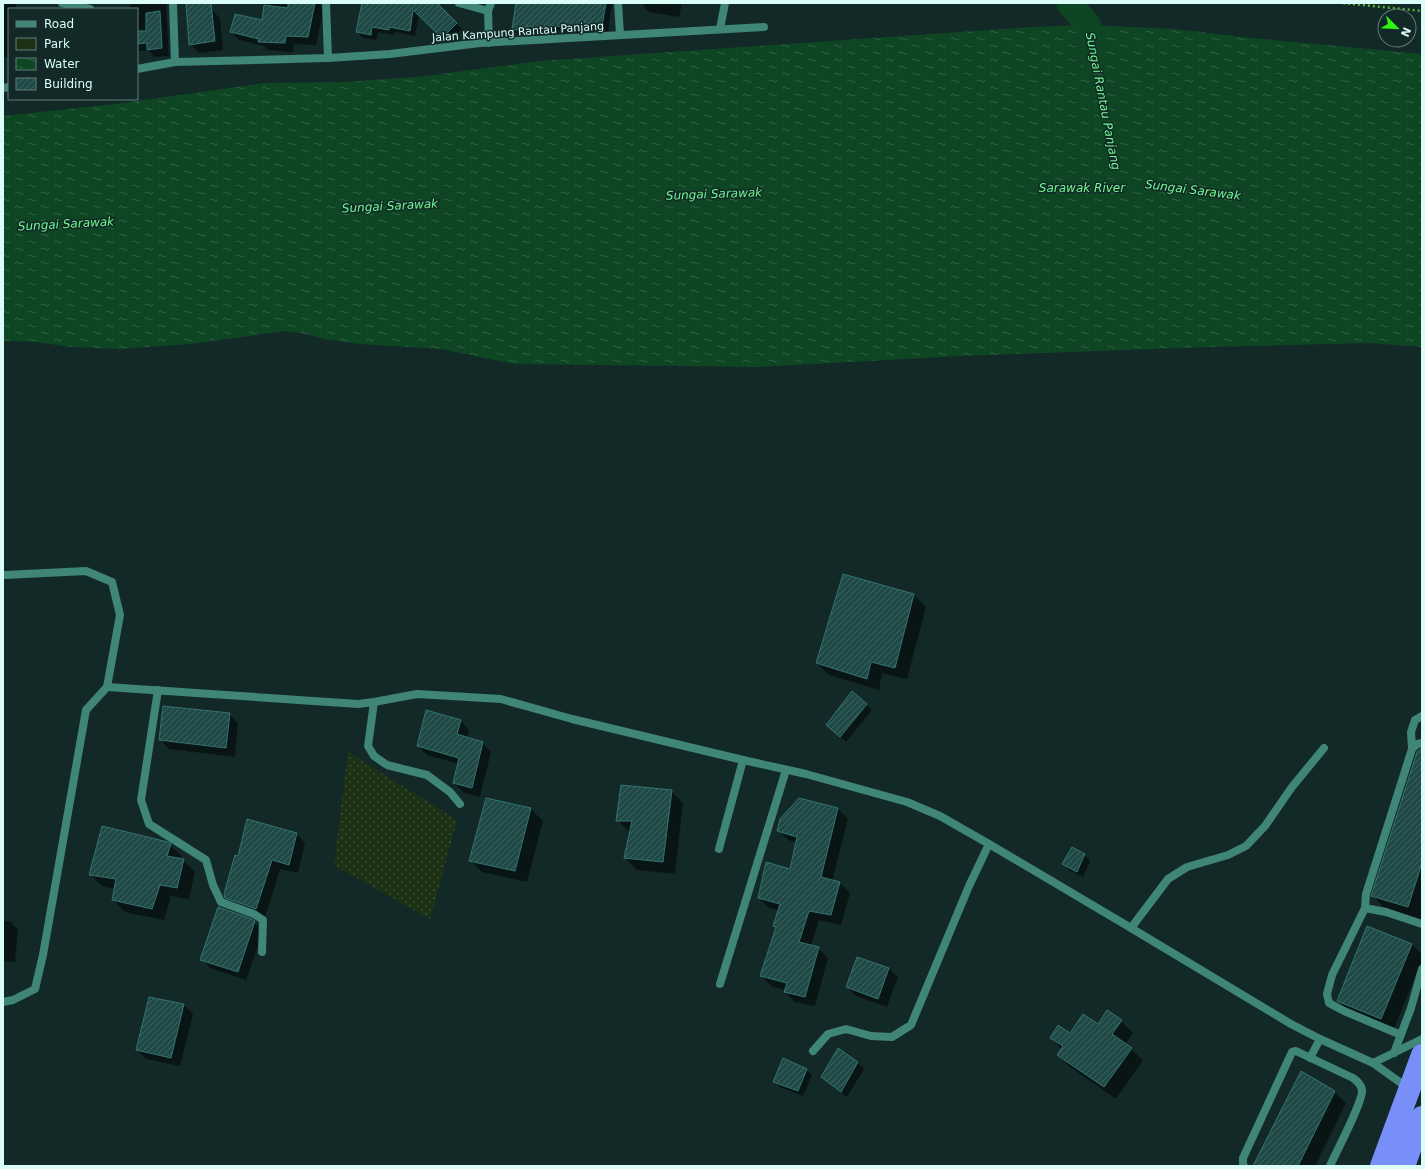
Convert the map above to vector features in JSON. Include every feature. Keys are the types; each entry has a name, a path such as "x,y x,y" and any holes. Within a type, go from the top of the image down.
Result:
{"highway":[{"path":"1381,1166 1422,1055"},
{"path":"1404,1166 1422,1117"}],"street":[{"path":"62,3 85,8"},
{"path":"173,3 175,62"},
{"path":"326,3 328,58"},
{"path":"459,3 490,7 489,43"},
{"path":"618,3 620,35"},
{"path":"720,29 725,3"},
{"name":"Jalan Kampung Rantau Panjang","path":"138,69 175,62 328,58 390,54 489,43 764,27"},
{"path":"3,1002 13,1000 35,989 43,955 86,710 107,686 120,615 112,582 86,571 5,575"},
{"path":"107,686 358,704 417,694 501,699 572,719 806,774 907,802 940,816 989,844 1292,1024 1320,1039 1373,1063 1409,1089"},
{"path":"158,690 142,800 149,824 206,860 213,885 221,902 254,914 264,920 262,952"},
{"path":"374,702 368,746 374,756 387,765 427,774 450,792 460,804"},
{"path":"1401,1035 1344,1011 1329,1003 1327,994 1332,975 1364,908 1366,894 1412,750 1411,732 1415,720 1422,716"},
{"path":"1412,750 1417,744 1422,743"},
{"path":"1132,928 1168,879 1187,867 1228,854 1246,846 1265,826 1292,787 1324,748"},
{"path":"719,848 743,760"},
{"path":"720,984 786,770"},
{"path":"813,1051 828,1034 846,1029 871,1036 892,1037 911,1025 969,886 989,844"},
{"path":"1364,908 1386,912 1422,924"},
{"path":"1394,1053 1411,1008 1422,969"},
{"path":"1310,1058 1320,1039"},
{"path":"1373,1063 1422,1039"},
{"path":"1244,1166 1242,1164 1243,1158 1292,1052 1296,1051 1352,1078 1360,1085 1362,1091 1355,1111 1330,1166"}],"path":[{"path":"1343,3 1422,11"}],"green space":[{"path":"348,752 457,820 430,919 334,865"}],"water":[{"name":"Sarawak River","path":"1088,25 1175,29 1252,38 1422,54 1422,347 1368,343 1208,347 962,356 757,367 514,364 441,349 359,344 285,331 190,344 121,349 71,347 36,342 3,341 3,116 123,103 265,83 341,82 417,77 540,61 1034,27"}],"building":[{"path":"186,3 211,3 215,41 189,45"},
{"path":"288,3 315,3 308,37 286,36 285,43 258,42 259,39 230,32 235,14 262,20 264,5 288,8"},
{"path":"362,3 437,3 457,23 442,38 413,10 410,31 389,27 389,30 372,27 371,35 356,32"},
{"path":"516,3 606,3 602,26 580,22 579,30 550,25 549,30 527,26 526,32 512,29"},
{"path":"160,11 162,48 147,50 147,43 138,44 138,31 146,31 146,13"},
{"path":"843,574 914,594 895,668 871,662 867,679 816,663"},
{"path":"852,691 867,704 840,737 826,725"},
{"path":"163,706 230,713 226,748 159,740"},
{"path":"426,710 461,720 457,734 483,742 472,788 453,783 459,758 417,746"},
{"path":"1422,749 1422,863 1408,907 1371,896 1417,752"},
{"path":"621,785 672,790 663,862 624,858 632,821 616,821"},
{"path":"486,798 531,808 515,871 469,861"},
{"path":"799,798 838,808 821,877 840,882 831,915 809,911 799,942 819,947 805,997 784,992 787,983 760,976 776,927 773,926 780,904 758,898 766,862 790,869 797,837 777,831 780,819"},
{"path":"247,819 297,833 289,865 272,860 256,909 225,898 224,894 235,855 238,856"},
{"path":"102,826 171,844 167,856 184,859 177,888 160,885 152,909 112,900 116,879 89,875"},
{"path":"1072,847 1085,854 1077,872 1062,864"},
{"path":"218,907 255,921 238,972 200,960"},
{"path":"1367,926 1412,944 1381,1019 1337,1001"},
{"path":"857,957 889,968 878,999 846,987"},
{"path":"149,997 184,1004 171,1058 136,1050"},
{"path":"1107,1010 1122,1020 1112,1034 1132,1048 1104,1087 1057,1055 1063,1046 1050,1038 1058,1025 1070,1033 1083,1014 1098,1024"},
{"path":"838,1048 858,1062 841,1092 821,1077"},
{"path":"783,1058 807,1069 798,1091 773,1082"},
{"path":"1301,1071 1335,1091 1298,1166 1253,1166"}],"waterway":[{"name":"Sungai Rantau Panjang","path":"1069,3 1088,25 1095,60"}],"water label":[{"name":"Sungai Sarawak","path":"1193,190"},
{"name":"Sungai Sarawak","path":"714,194"},
{"name":"Sungai Sarawak","path":"390,206"},
{"name":"Sungai Sarawak","path":"66,224"}]}
